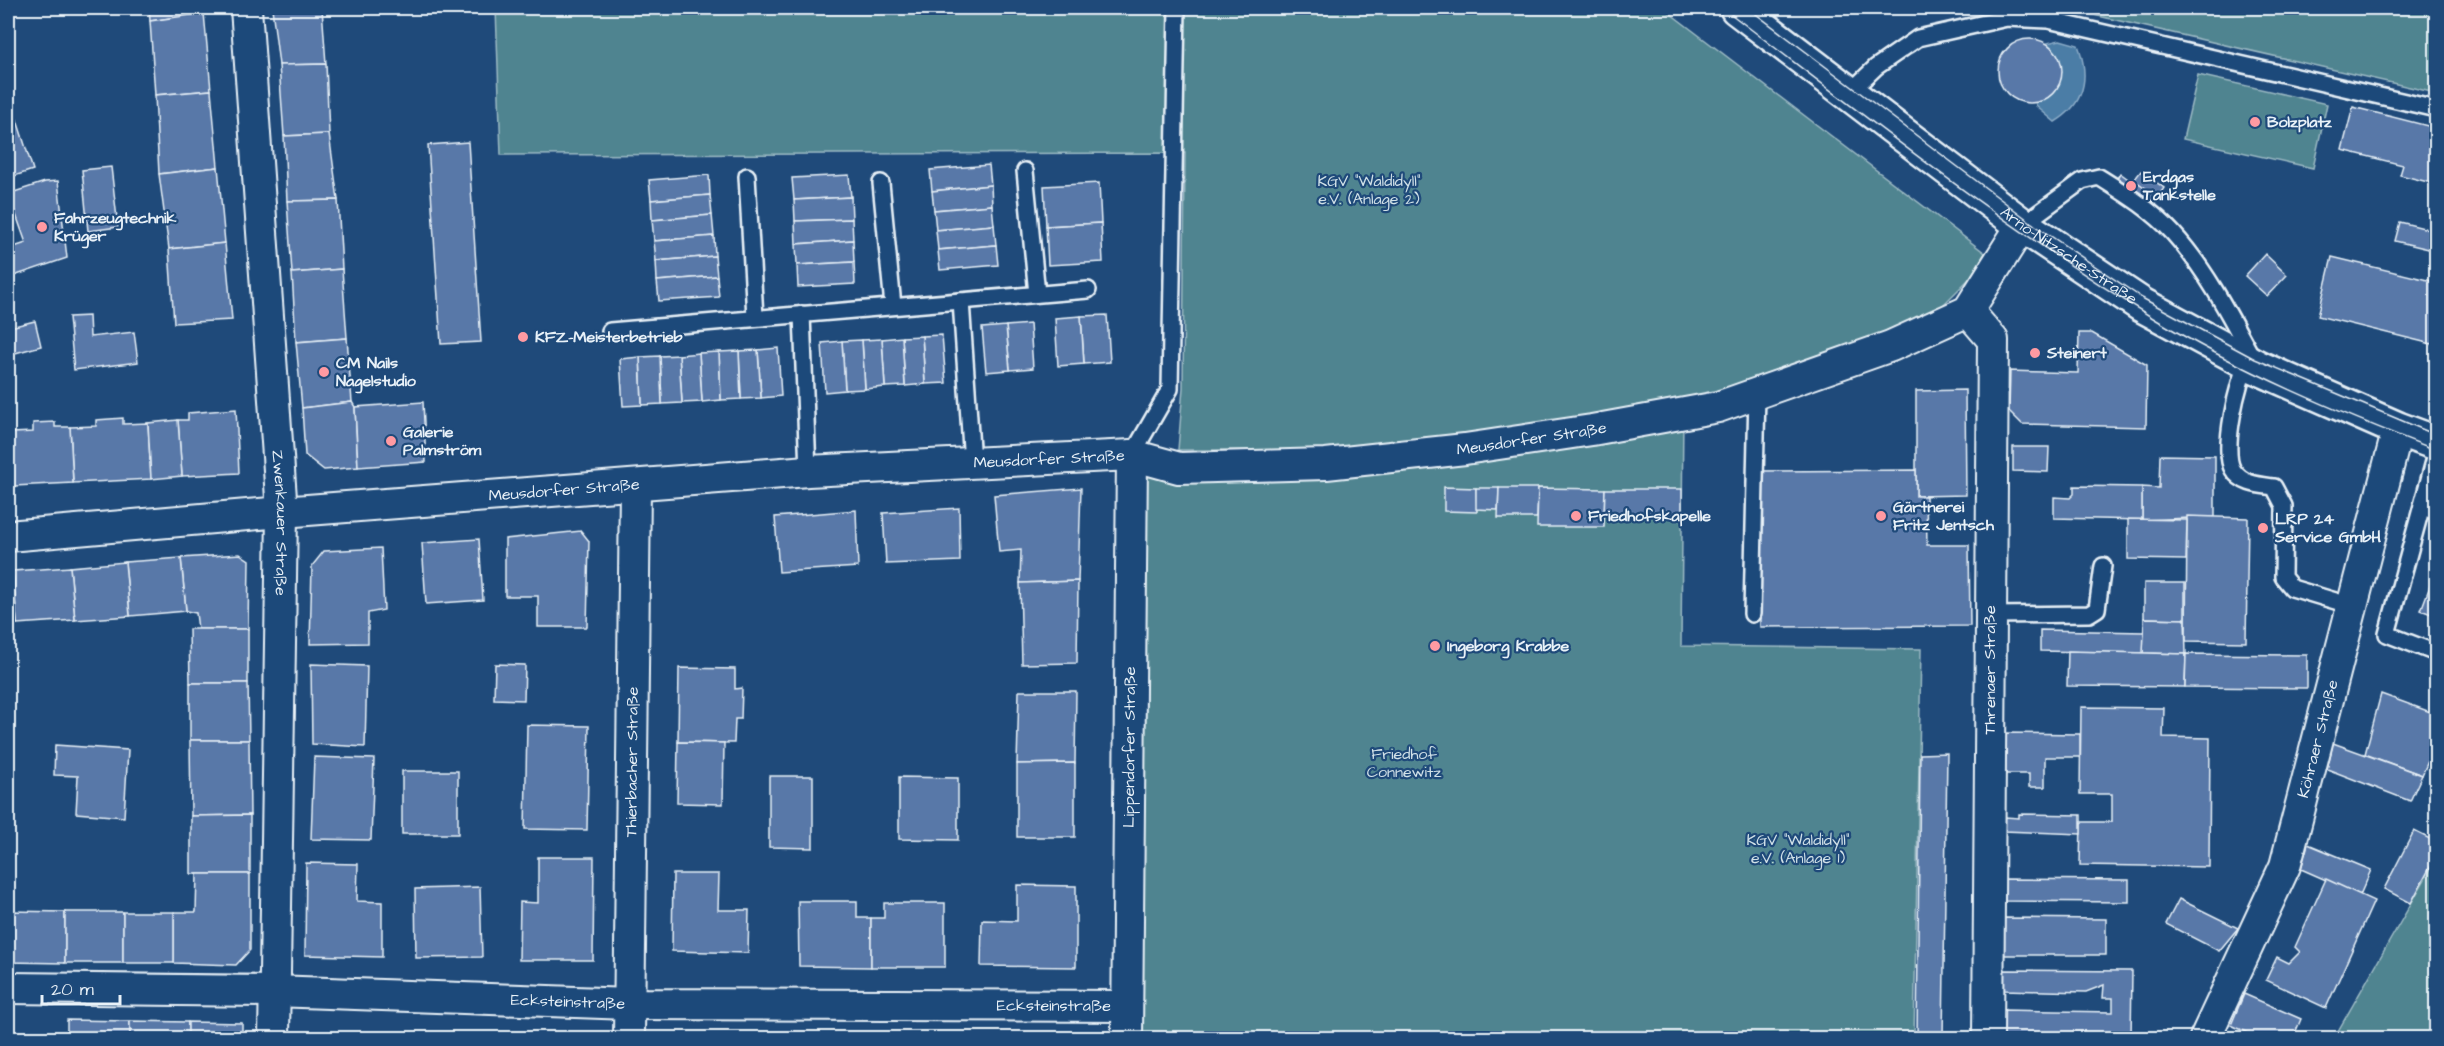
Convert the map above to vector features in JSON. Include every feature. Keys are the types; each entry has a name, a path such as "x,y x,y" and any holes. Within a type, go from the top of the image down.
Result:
{"main road":[{"name":"Arno-Nitzsche-Straße","path":"1737,8 2022,225 2142,304 2252,364 2398,429 2436,443"}],"street":[{"name":"Zwenkauer Straße","path":"246,8 282,512 274,1038"},
{"path":"1968,311 2022,225"},
{"name":"Meusdorfer Straße","path":"8,536 808,471 1132,455 1179,468 1326,464 1395,457 1592,430 1718,407 1891,345 1968,311"},
{"name":"Threnaer Straße","path":"1968,311 1993,340 1988,1038"},
{"name":"Köhraer Straße","path":"2205,1038 2285,866 2398,429"},
{"name":"Lippendorfer Straße","path":"1127,1038 1132,455"},
{"name":"Thierbacher Straße","path":"629,1038 636,486"},
{"name":"Ecksteinstraße","path":"8,988 274,992 629,1004 1127,1006"}],"lane":[{"path":"1132,455 1170,389 1177,8"},
{"path":"1850,92 1876,68 1918,38 2003,13 2049,14 2436,109"},
{"path":"1025,171 1037,294"},
{"path":"747,176 755,317"},
{"path":"2022,225 2082,181 2099,177 2142,205 2174,234 2210,284 2252,364 2234,409 2229,449 2231,468 2240,479 2274,487 2284,506 2283,577 2292,588 2352,606"},
{"path":"881,183 893,306"},
{"path":"610,331 1089,290"},
{"path":"961,301 972,463"},
{"path":"802,314 808,471"},
{"path":"1752,614 1757,393"},
{"path":"2436,454 2429,509 2387,634 2436,653"},
{"path":"1991,615 2089,614 2097,609 2103,566"}],"green space":[{"name":"KGV \"Waldidyll\" e.V. (Anlage 2)","path":"496,8 1663,8 1985,253 1970,278 1942,306 1843,353 1702,395 1524,428 1413,442 1312,450 1178,450 1183,388 1185,153 501,155"},
{"path":"2063,8 2436,8 2436,93"},
{"name":"Bolzplatz","path":"2198,75 2327,104 2313,168 2183,139"},
{"name":"Friedhof Connewitz","path":"1683,413 1681,646 1921,649 1914,1038 1127,1038 1132,455 1179,468"},
{"path":"2436,860 2436,1038 2334,1038"}],"water":[{"path":"2060,40 2078,45 2084,68 2084,79 2079,98 2073,107 2055,122 2036,106 2043,44"}],"building":[{"path":"149,8 203,8 204,13 150,21"},
{"path":"272,8 322,8 326,64 279,65"},
{"path":"204,13 211,90 155,95 150,21"},
{"path":"2024,39 2036,39 2053,48 2060,59 2062,71 2060,83 2053,94 2036,103 2024,103 2012,98 2003,89 1998,77 1998,65 2003,53 2012,44"},
{"path":"326,64 329,134 284,136 279,65"},
{"path":"211,90 218,167 159,174 155,95"},
{"path":"2353,107 2436,128 2436,184 2400,175 2403,165 2342,150"},
{"path":"15,114 33,170 8,178 8,117"},
{"path":"329,134 338,200 287,201 284,136"},
{"path":"468,142 481,342 441,344 428,145"},
{"path":"989,165 991,185 932,191 930,170"},
{"path":"111,167 118,227 88,231 82,170"},
{"path":"218,167 225,243 169,249 159,174"},
{"path":"2141,171 2164,188 2158,197 2134,180"},
{"path":"2120,173 2160,198 2156,202 2146,199 2136,191 2134,195 2115,182"},
{"path":"709,175 710,195 651,200 649,180"},
{"path":"849,175 851,197 794,200 792,178"},
{"name":"Fahrzeugtechnik Krüger","path":"58,181 67,258 8,278 8,249 26,243 14,209 8,211 8,194 45,182"},
{"path":"1099,183 1101,223 1046,226 1044,186"},
{"path":"991,185 992,205 934,210 932,191"},
{"path":"710,195 712,215 652,220 651,200"},
{"path":"851,197 852,219 795,221 794,200"},
{"path":"338,200 342,269 292,273 287,201"},
{"path":"992,205 994,225 936,230 934,210"},
{"path":"712,215 714,236 654,241 652,220"},
{"path":"852,219 853,240 796,244 795,221"},
{"path":"2400,222 2436,231 2433,250 2395,241"},
{"path":"1101,223 1103,262 1048,265 1046,226"},
{"path":"994,225 996,245 938,250 936,230"},
{"path":"714,236 715,256 656,261 654,241"},
{"path":"853,240 854,262 797,265 796,244"},
{"path":"225,243 232,320 174,323 169,249"},
{"path":"996,245 998,265 940,270 938,250"},
{"path":"2265,254 2287,275 2267,296 2245,276"},
{"path":"715,256 717,276 657,281 656,261"},
{"path":"2332,257 2436,282 2436,345 2318,316"},
{"path":"854,262 855,284 798,287 797,265"},
{"path":"342,269 347,338 296,342 292,273"},
{"path":"717,276 719,297 659,301 657,281"},
{"path":"1107,315 1110,362 1084,364 1081,316"},
{"path":"89,316 90,337 134,332 138,362 74,370 69,317"},
{"path":"1081,316 1084,364 1058,366 1055,318"},
{"path":"35,321 41,346 8,355 10,327"},
{"path":"1030,324 1033,368 1010,370 1006,326"},
{"path":"1006,326 1010,370 986,372 982,328"},
{"path":"2079,333 2092,333 2147,365 2146,427 2022,424 2009,411 2010,371 2078,373"},
{"path":"942,335 946,383 925,384 922,336"},
{"path":"922,336 925,384 905,386 902,337"},
{"path":"902,337 905,386 885,387 882,339"},
{"name":"CM Nails Nagelstudio","path":"347,338 352,402 302,408 296,342"},
{"path":"882,339 885,387 865,389 862,340"},
{"path":"862,340 865,389 845,390 842,341"},
{"path":"842,341 845,390 825,392 822,343"},
{"path":"778,348 781,396 761,398 758,350"},
{"path":"758,350 761,398 741,399 739,351"},
{"path":"739,351 741,399 721,400 719,352"},
{"path":"719,352 721,400 702,402 699,353"},
{"path":"699,353 702,402 682,403 679,355"},
{"path":"679,355 682,403 662,404 660,356"},
{"path":"660,356 662,404 642,405 640,357"},
{"path":"640,357 642,405 623,406 620,359"},
{"path":"1965,390 1966,495 1916,496 1916,391"},
{"path":"352,402 355,407 358,467 324,470 305,455 302,408"},
{"path":"423,402 426,462 358,467 355,407"},
{"path":"236,409 239,473 182,476 178,420 188,420 188,413"},
{"path":"123,418 123,424 148,423 151,479 73,483 70,427 96,426 96,420"},
{"path":"178,420 182,476 151,479 148,423"},
{"path":"55,422 55,427 70,427 73,483 14,486 12,433 33,432 33,423"},
{"path":"8,433 12,433 14,486 8,487"},
{"path":"2013,447 2049,447 2048,472 2013,471"},
{"path":"2160,455 2215,456 2215,517 2142,520 2142,487 2159,488"},
{"path":"1916,470 1916,496 1926,496 1927,545 1969,545 1970,626 1760,627 1759,471"},
{"path":"2074,486 2142,487 2142,520 2054,518 2054,497 2070,498 2074,494"},
{"path":"1444,487 1476,488 1477,512 1444,511"},
{"path":"1081,488 1078,581 1020,583 1021,550 999,552 994,495"},
{"path":"1476,488 1499,488 1498,510 1476,509"},
{"path":"1499,488 1538,488 1537,518 1498,518"},
{"path":"1538,488 1605,489 1604,527 1537,527"},
{"path":"1605,489 1682,489 1682,516 1604,515"},
{"path":"959,508 960,561 886,564 883,513"},
{"path":"856,510 858,567 779,572 775,517"},
{"path":"2187,516 2248,518 2246,642 2186,641"},
{"path":"2128,519 2187,520 2186,560 2128,559"},
{"path":"581,531 589,541 587,627 538,627 538,596 505,596 505,539"},
{"path":"479,539 483,600 426,604 422,543"},
{"path":"381,548 384,610 368,613 368,643 310,644 312,566 324,551"},
{"path":"240,554 249,560 248,629 198,629 196,613 186,611 181,558"},
{"path":"181,558 186,611 130,616 125,562"},
{"path":"125,562 130,616 75,620 70,567"},
{"path":"70,567 75,620 17,624 13,571"},
{"path":"2436,570 2436,616 2421,610"},
{"path":"13,571 17,624 8,624 8,572"},
{"path":"1078,581 1077,663 1022,664 1020,583"},
{"path":"2144,583 2185,583 2185,619 2144,618"},
{"path":"2144,618 2185,619 2186,654 2143,653"},
{"path":"189,629 248,629 248,683 190,683"},
{"path":"2040,630 2144,632 2143,653 2040,651"},
{"path":"2068,651 2186,654 2185,687 2067,686"},
{"path":"2186,654 2307,655 2307,688 2185,687"},
{"path":"311,664 367,666 365,747 312,744"},
{"path":"495,664 525,665 524,700 494,699"},
{"path":"679,668 735,669 735,689 742,688 741,719 735,719 734,743 678,742"},
{"path":"190,683 248,683 249,740 190,740"},
{"path":"1019,691 1076,691 1075,763 1017,764"},
{"path":"2381,694 2436,714 2436,743 2422,775 2365,754"},
{"path":"2081,707 2164,708 2163,737 2210,738 2209,867 2080,865 2081,822 2112,822 2112,794 2080,794"},
{"path":"527,725 589,726 587,830 525,829"},
{"path":"2005,733 2080,734 2080,757 2045,757 2045,787 2029,787 2029,774 2004,774"},
{"path":"190,740 249,740 250,815 191,816"},
{"path":"678,742 724,743 723,804 677,803"},
{"path":"2333,743 2422,775 2410,801 2327,769"},
{"path":"55,745 128,750 124,817 76,813 78,776 54,775"},
{"path":"1947,753 1943,1038 1917,1038 1920,754"},
{"path":"314,757 374,759 371,840 311,839"},
{"path":"1075,763 1075,837 1017,837 1017,764"},
{"path":"402,771 458,771 458,834 402,834"},
{"path":"769,776 813,776 813,848 769,847"},
{"path":"899,777 958,778 958,840 899,839"},
{"path":"2019,814 2081,815 2081,834 2004,831 2005,817 2019,818"},
{"path":"250,815 250,874 191,874 191,816"},
{"path":"2414,831 2436,842 2436,856 2411,903 2384,889"},
{"path":"2308,844 2371,870 2360,895 2301,869"},
{"path":"538,857 594,857 593,960 519,960 520,902 538,903"},
{"path":"306,863 358,864 357,901 382,902 382,957 305,955"},
{"path":"197,874 250,874 250,950 236,965 174,963 174,912 196,912"},
{"path":"673,874 719,874 718,910 749,910 748,953 672,951"},
{"path":"2003,879 2129,880 2129,902 2003,901"},
{"path":"2326,879 2374,901 2326,1008 2266,980 2277,957 2289,963 2300,952 2295,947"},
{"path":"1017,885 1076,886 1076,967 981,966 982,920 1017,921"},
{"path":"480,887 482,957 416,958 415,889"},
{"path":"2179,899 2238,928 2219,951 2166,924"},
{"path":"798,901 857,901 857,918 871,918 871,967 799,966"},
{"path":"884,903 945,903 945,967 871,967 871,918 884,918"},
{"path":"8,911 65,912 65,963 8,962"},
{"path":"65,912 123,912 123,963 65,963"},
{"path":"123,912 174,912 174,963 123,963"},
{"path":"2002,918 2106,919 2106,955 2002,955"},
{"path":"2003,970 2132,971 2131,1038 2002,1038 2003,1010 2113,1012 2113,998 2103,998 2104,985 2086,992 2004,990"},
{"path":"2244,994 2301,1019 2293,1038 2260,1038 2231,1025"},
{"path":"67,1020 130,1021 130,1038 67,1038"},
{"path":"130,1021 188,1022 188,1038 130,1038"},
{"path":"188,1022 242,1023 242,1038 188,1038"},
{"path":"961,1036 961,1038 885,1038 885,1037"}],"tram line":[{"path":"1723,8 1988,208 2097,283 2153,318 2256,374 2436,450"},
{"path":"1748,8 2036,226 2142,298 2255,359 2436,435"}],"place":[{"name":"Bolzplatz","path":"2255,122"},
{"name":"Erdgas Tankstelle","path":"2131,186"},
{"name":"Fahrzeugtechnik Krüger","path":"42,227"},
{"name":"KFZ-Meisterbetrieb","path":"523,337"},
{"name":"Steinert","path":"2035,353"},
{"name":"CM Nails Nagelstudio","path":"324,372"},
{"name":"Galerie Palmström","path":"391,441"},
{"name":"Friedhofskapelle","path":"1576,516"},
{"name":"Gärtnerei Fritz Jentsch","path":"1881,516"},
{"name":"LRP 24 Service GmbH","path":"2263,528"},
{"name":"Ingeborg Krabbe","path":"1435,646"}],"park label":[{"name":"KGV \"Waldidyll\" e.V. (Anlage 1)","path":"1798,849"}]}
